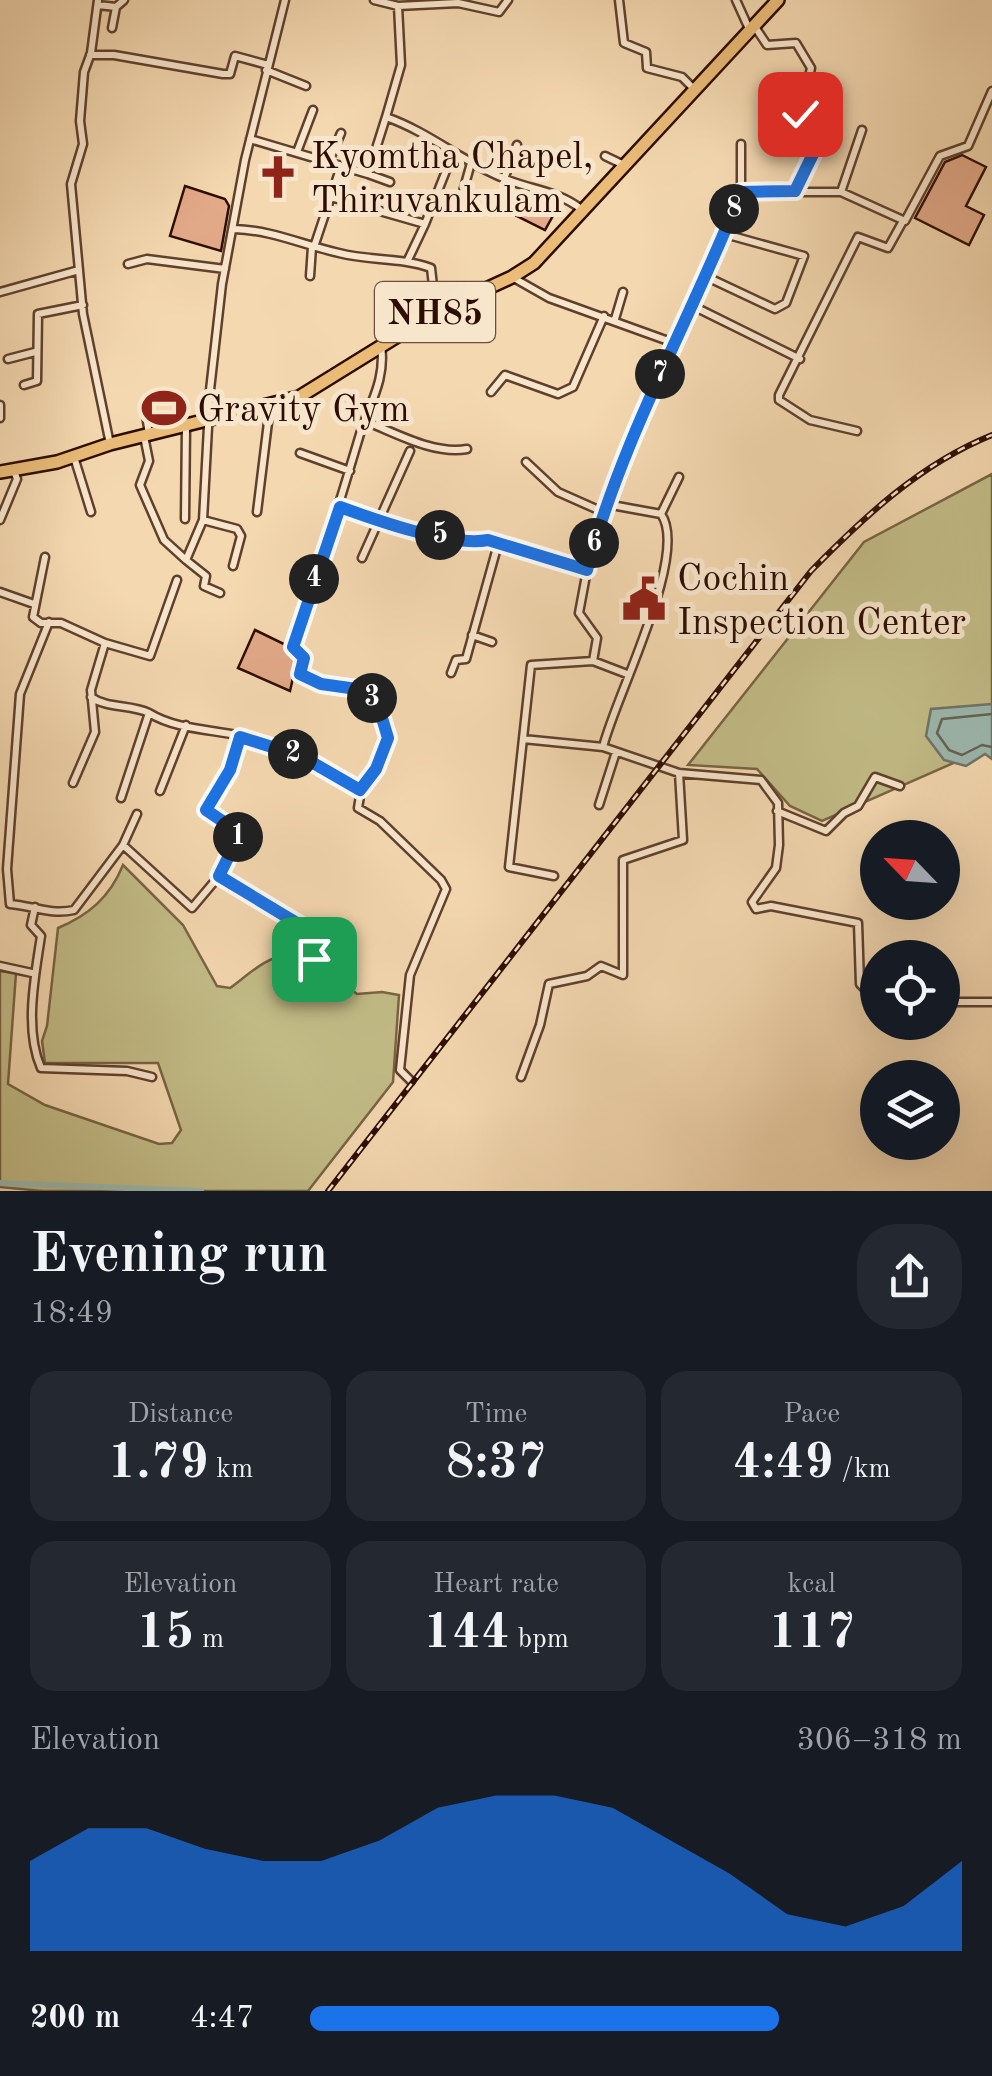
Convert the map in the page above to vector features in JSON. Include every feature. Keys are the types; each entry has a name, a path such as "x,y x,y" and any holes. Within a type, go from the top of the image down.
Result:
{"highway":[{"name":"NH85","path":"0,472 74,457 110,444 270,406 327,381 430,315 512,278 534,263 628,166 778,0"}],"street":[{"path":"112,28 116,7 124,0"},
{"path":"186,560 203,520 208,420 225,269 250,139 285,0"},
{"path":"374,0 398,6 458,2 499,12 508,0"},
{"path":"619,0 624,43 646,52 647,68 682,76 694,90"},
{"path":"736,0 752,29 768,45 796,43 811,68 797,134"},
{"path":"110,444 83,306 71,184 82,144 84,72 98,2 116,7"},
{"path":"368,174 401,65 398,6"},
{"path":"90,55 114,55 224,74 230,74 235,56 306,86"},
{"path":"856,431 810,420 779,400 858,237 888,248 940,156 968,146 990,105 992,91"},
{"path":"296,152 313,110"},
{"path":"795,191 825,120 800,114"},
{"path":"386,117 417,128 472,164 504,179 541,188 582,210"},
{"path":"841,192 862,130"},
{"path":"329,161 341,133"},
{"path":"250,139 390,182"},
{"path":"504,179 517,144"},
{"path":"593,661 597,638 579,613 603,512 644,406 707,278 741,192 741,144"},
{"path":"407,262 453,153"},
{"path":"605,156 628,166"},
{"path":"462,195 472,164"},
{"path":"310,276 313,247 341,166"},
{"path":"741,192 841,192 903,221"},
{"path":"331,197 424,224"},
{"path":"234,229 284,235 313,247 407,262 432,272 427,308 430,315"},
{"path":"707,278 775,309 786,303 804,256 725,234"},
{"path":"128,264 147,259 225,269"},
{"path":"0,292 79,270"},
{"path":"512,278 550,298 674,343"},
{"path":"615,319 623,292"},
{"path":"24,385 37,381 38,314 83,306"},
{"path":"693,306 800,359"},
{"path":"491,392 505,375 558,394 573,387 604,316"},
{"path":"381,344 381,380 293,647 304,658 300,674 321,684 364,690 379,708 388,738 376,769 360,790 358,808 380,821 441,880 446,890 410,976 400,1070 411,1081"},
{"path":"8,359 35,352"},
{"path":"0,405 0,418"},
{"path":"256,512 270,406"},
{"path":"145,409 149,461 140,485 169,546 206,576 204,586 220,594"},
{"path":"365,421 428,445 454,451 468,449"},
{"path":"185,520 186,426"},
{"path":"362,558 410,451"},
{"path":"300,452 350,471"},
{"path":"74,457 91,512"},
{"path":"526,462 558,492 603,512 661,514"},
{"path":"0,520 17,479 14,471"},
{"path":"661,514 678,477"},
{"path":"340,507 419,532 498,544 587,570"},
{"path":"603,746 627,674 642,648 668,552 669,526 661,514"},
{"path":"203,520 237,529 241,536 233,566"},
{"path":"451,674 456,660 466,659 498,544"},
{"path":"44,557 33,617 150,656 176,580"},
{"path":"0,592 34,604"},
{"path":"48,622 20,694 11,780 8,900 55,914 74,910 123,845 138,814"},
{"path":"472,635 492,642"},
{"path":"73,782 96,732 90,696 105,643"},
{"path":"554,876 508,867 531,665 593,661 627,674"},
{"path":"90,696 102,704 125,704 174,724 240,737 301,756 360,790"},
{"path":"121,798 149,713"},
{"path":"160,791 186,725"},
{"path":"123,845 192,908 219,876 240,833 206,810 230,770 240,737"},
{"path":"522,739 603,746 679,773 760,780 778,803 776,868 752,902 756,910 771,906 858,923 860,984"},
{"path":"599,806 616,752"},
{"path":"521,1077 540,1025 548,984 588,976 601,966 623,975 623,860 684,840 679,773"},
{"path":"778,811 832,829 844,812 858,806 874,777 900,786"},
{"path":"0,778 11,780"},
{"path":"219,876 315,934 314,959"},
{"path":"35,907 31,925 41,936 32,972 34,1044 41,1068 127,1071 152,1076"},
{"path":"0,966 32,972"},
{"path":"960,1002 992,1002"}],"shaded area":[{"path":"992,474 992,746 822,821 790,806 757,769 688,765 864,542"},
{"path":"123,865 183,925 217,986 230,988 266,962 289,956 320,967 357,994 399,995 393,1082 308,1191 42,1191 0,1187 0,971 16,973 8,1084 45,1105 159,1144 172,1143 181,1130 158,1063 45,1063 42,1041 58,928 97,904 112,887"}],"water":[{"path":"992,704 992,759 985,754 966,766 944,760 926,736 931,709"}],"building":[{"path":"962,155 986,167 966,206 984,215 969,245 915,218 945,162"},
{"path":"185,186 225,199 229,206 221,251 170,236"},
{"path":"520,191 559,205 545,230 513,214"},
{"path":"255,630 286,645 297,660 290,691 238,668"}],"waterway":[{"path":"0,1183 201,1191"}],"railway":[{"path":"328,1191 811,571 873,512 917,477 992,435"}],"place":[{"name":"Kyomtha Chapel, Thiruvankulam","path":"278,177"},
{"name":"Gravity Gym","path":"164,408"},
{"name":"Cochin Inspection Center","path":"644,599"}],"route":[{"path":"314,959 315,934 219,876 240,833 206,810 230,770 240,737 301,756 360,790 376,769 388,738 379,708 364,690 321,684 300,674 304,658 293,647 340,507 397,528 473,542 488,540 587,570 600,520 644,406 707,278 741,192 795,191 814,152 821,121 800,114"}]}
